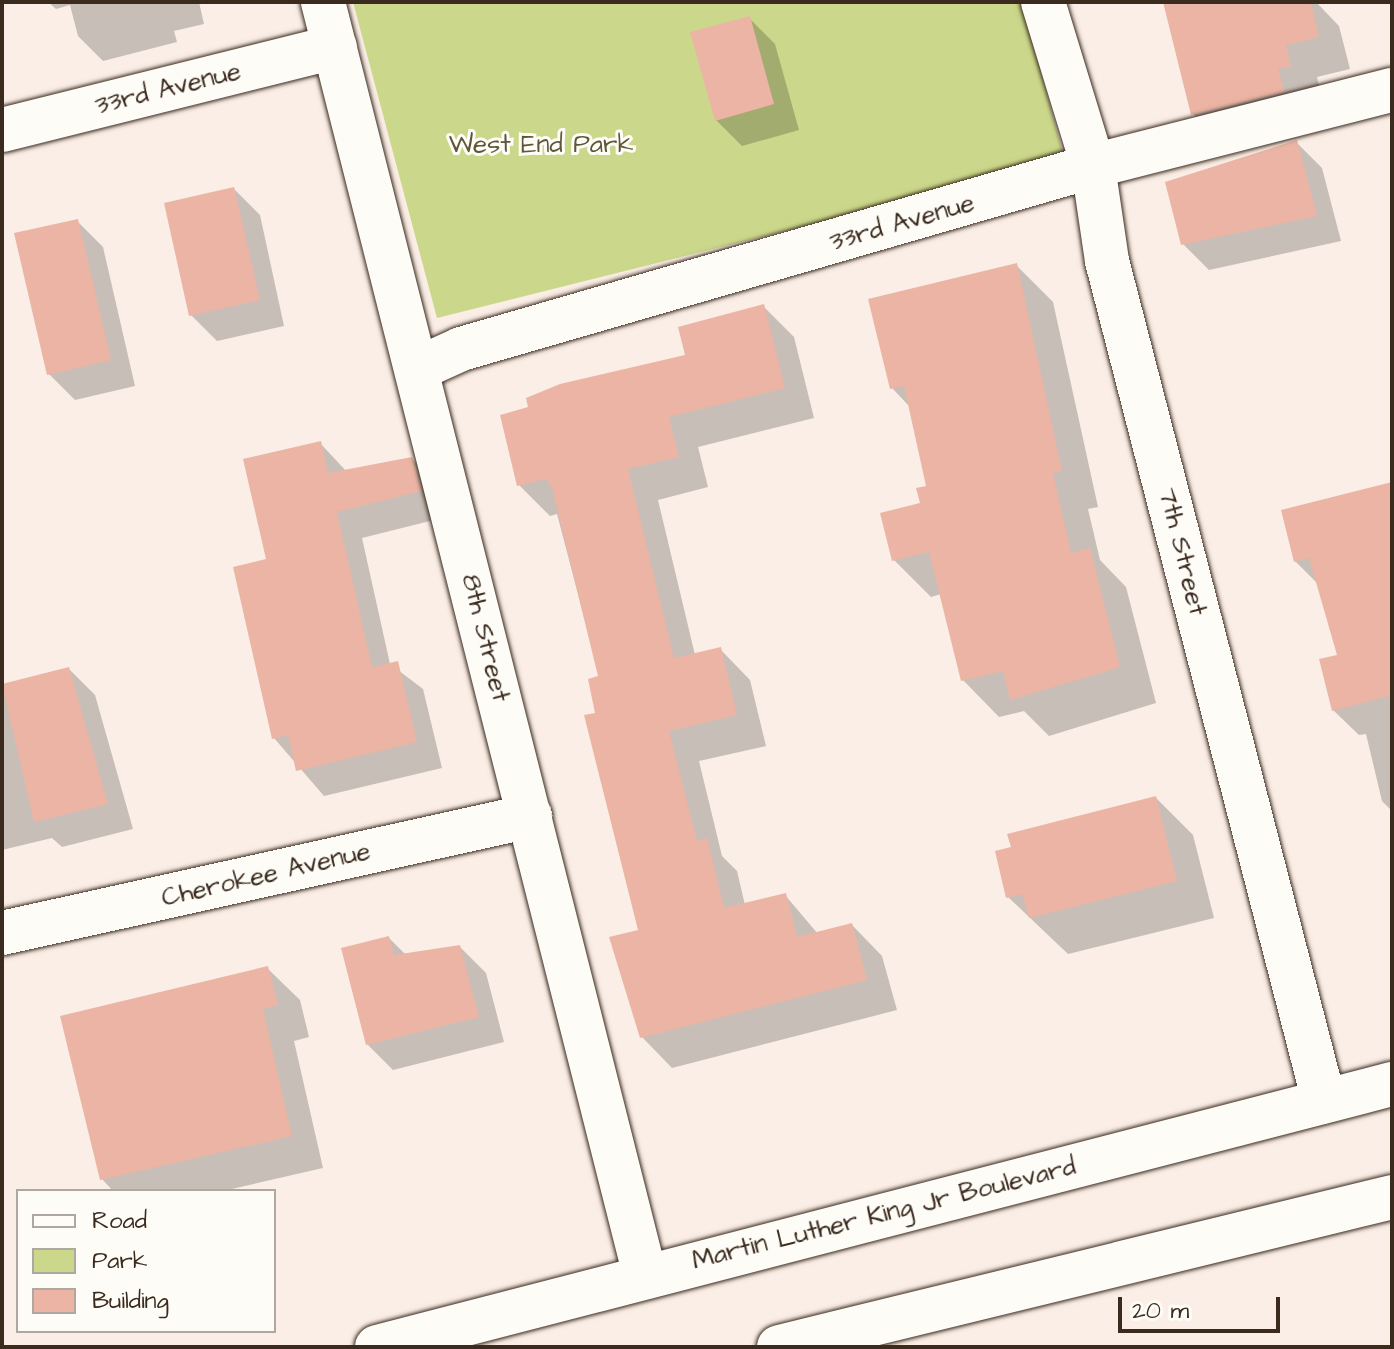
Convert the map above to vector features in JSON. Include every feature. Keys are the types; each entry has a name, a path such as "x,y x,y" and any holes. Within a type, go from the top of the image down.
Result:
{"street":[{"name":"8th Street","path":"323,2 645,1275"},
{"name":"7th Street","path":"1043,2 1093,166 1107,261 1324,1101"},
{"name":"33rd Avenue","path":"2,130 335,47"},
{"name":"33rd Avenue","path":"417,369 461,349 1093,166 1392,90"},
{"name":"Cherokee Avenue","path":"2,933 530,816"},
{"name":"Martin Luther King Jr Boulevard","path":"377,1347 645,1275 1392,1084"},
{"path":"782,1347 1392,1197"}],"green space":[{"name":"West End Park","path":"353,2 1022,2 1065,161 437,318"}],"building":[{"path":"1163,2 1311,2 1319,37 1286,45 1291,66 1278,69 1284,92 1191,115"},
{"path":"750,16 774,104 715,121 690,32"},
{"path":"1297,140 1317,216 1181,245 1165,182"},
{"path":"234,187 260,300 189,316 164,203"},
{"path":"78,219 111,360 47,375 14,233"},
{"path":"1017,263 1062,471 1053,473 1071,553 1090,548 1120,667 1010,700 1003,671 961,681 929,552 892,561 880,513 920,503 916,488 926,486 904,386 890,389 868,299"},
{"path":"764,304 785,388 669,417 679,457 628,469 674,658 721,647 737,715 669,731 697,841 707,838 724,908 786,893 797,937 852,923 867,980 640,1038 609,937 638,930 584,715 595,713 588,679 598,676 552,488 546,479 517,486 500,415 528,407 526,398 560,384 685,355 678,327"},
{"path":"321,441 328,473 412,457 421,491 337,512 372,667 398,661 417,742 296,771 288,735 272,739 233,567 266,559 243,459"},
{"path":"1392,482 1392,695 1332,711 1319,659 1337,655 1309,558 1294,562 1281,510"},
{"path":"69,667 108,804 34,822 2,684"},
{"path":"1156,796 1177,881 1029,918 1022,894 1006,898 995,851 1011,847 1007,834"},
{"path":"389,936 394,955 460,945 479,1017 366,1045 341,948"},
{"path":"268,966 278,1005 263,1009 292,1136 100,1180 60,1016"}]}
